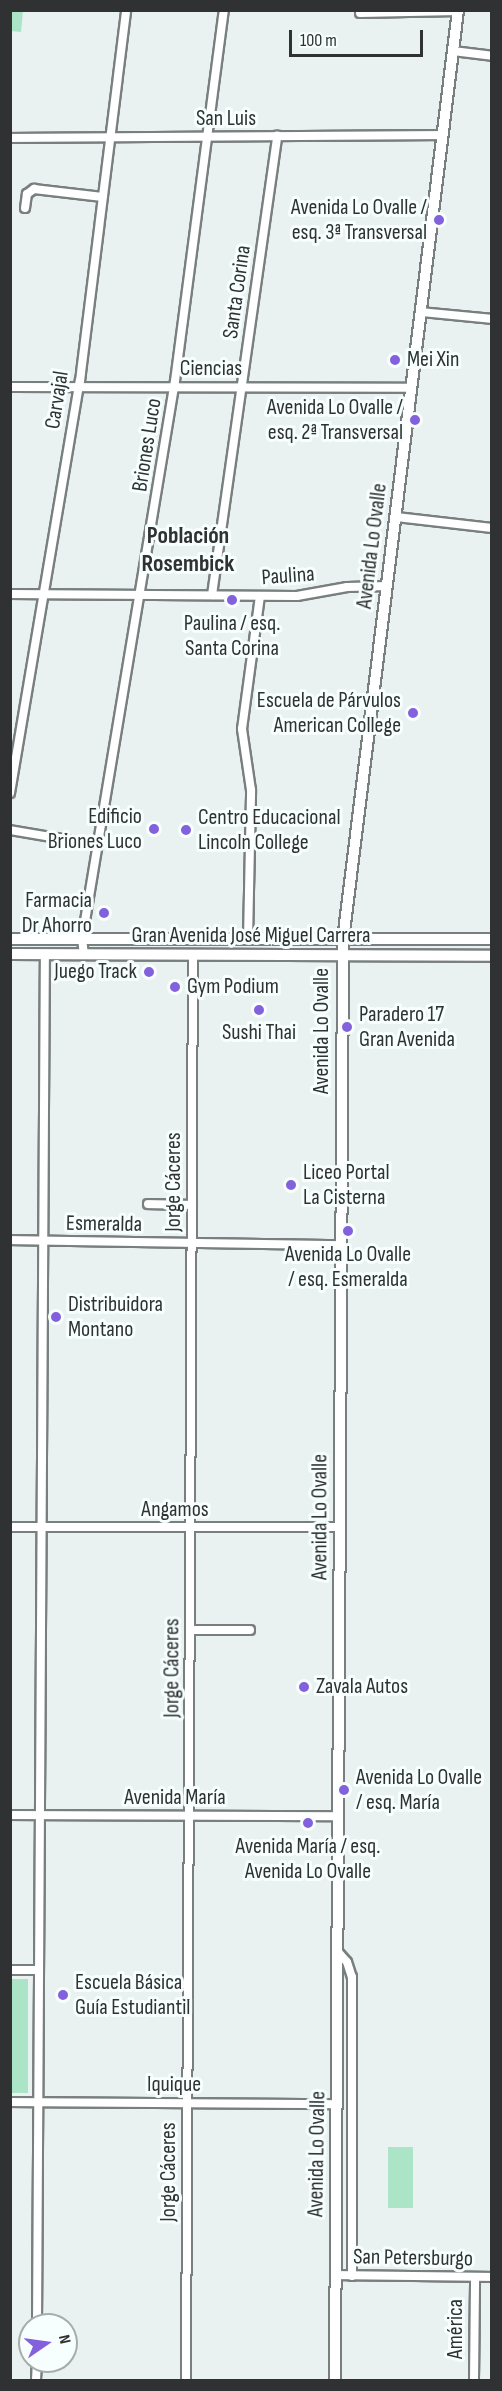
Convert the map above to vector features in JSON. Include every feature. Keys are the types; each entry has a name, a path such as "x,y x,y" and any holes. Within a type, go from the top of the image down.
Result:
{"main road":[{"name":"Avenida Lo Ovalle","path":"335,2380 343,940 458,11"},
{"name":"Gran Avenida José Miguel Carrera","path":"10,939 492,939"},
{"path":"193,955 200,944 209,939"},
{"name":"Gran Avenida José Miguel Carrera","path":"10,954 492,956"},
{"name":"Avenida Lo Ovalle","path":"336,2357 340,2380"}],"street":[{"name":"Carvajal","path":"10,793 78,387 126,10"},
{"name":"Briones Luco","path":"84,955 82,939 174,387 209,137 224,10"},
{"path":"360,13 458,11"},
{"path":"453,51 492,56"},
{"name":"San Luis","path":"10,138 443,135"},
{"name":"Santa Corina","path":"212,595 277,136"},
{"path":"25,208 27,194 34,189 103,197"},
{"path":"421,312 492,320"},
{"name":"Ciencias","path":"10,387 411,388"},
{"path":"396,517 492,528"},
{"name":"Paulina","path":"10,594 297,597 347,587 387,586"},
{"path":"248,939 251,790 242,729 260,597"},
{"path":"10,830 98,845"},
{"path":"37,2313 45,954"},
{"name":"Jorge Cáceres","path":"186,2380 193,955"},
{"path":"148,1204 192,1205"},
{"name":"Esmeralda","path":"10,1240 340,1245"},
{"name":"Angamos","path":"10,1527 340,1527"},
{"path":"190,1630 250,1630"},
{"name":"Avenida María","path":"10,1815 338,1816"},
{"name":"Avenida Lo Ovalle","path":"338,1952 347,1962 352,1977 352,2276"},
{"path":"10,1970 39,1970"},
{"name":"Iquique","path":"10,2102 337,2104"},
{"name":"San Petersburgo","path":"335,2275 492,2277"},
{"name":"América","path":"474,2380 475,2277"}],"green space":[{"path":"11,10 23,11 21,32 11,31"},
{"path":"11,1979 28,1979 28,2093 11,2093"},
{"path":"388,2147 413,2147 413,2208 388,2208"}],"place":[{"name":"Avenida Lo Ovalle / esq. 3ª Transversal","path":"439,220"},
{"name":"Mei Xin","path":"395,360"},
{"name":"Avenida Lo Ovalle / esq. 2ª Transversal","path":"415,420"},
{"name":"Paulina / esq. Santa Corina","path":"232,600"},
{"name":"Escuela de Párvulos American College","path":"413,713"},
{"name":"Edificio Briones Luco","path":"154,829"},
{"name":"Centro Educacional Lincoln College","path":"186,830"},
{"name":"Farmacia Dr Ahorro","path":"104,913"},
{"name":"Juego Track","path":"149,972"},
{"name":"Gym Podium","path":"175,987"},
{"name":"Sushi Thai","path":"259,1010"},
{"name":"Paradero 17 Gran Avenida","path":"347,1027"},
{"name":"Liceo Portal La Cisterna","path":"291,1185"},
{"name":"Avenida Lo Ovalle / esq. Esmeralda","path":"348,1231"},
{"name":"Distribuidora Montano","path":"56,1317"},
{"name":"Zavala Autos","path":"304,1687"},
{"name":"Avenida Lo Ovalle / esq. María","path":"344,1790"},
{"name":"Avenida María / esq. Avenida Lo Ovalle","path":"308,1823"},
{"name":"Escuela Básica Guía Estudiantil","path":"63,1995"}],"district":[{"name":"Población Rosembick","path":"188,550"}]}
